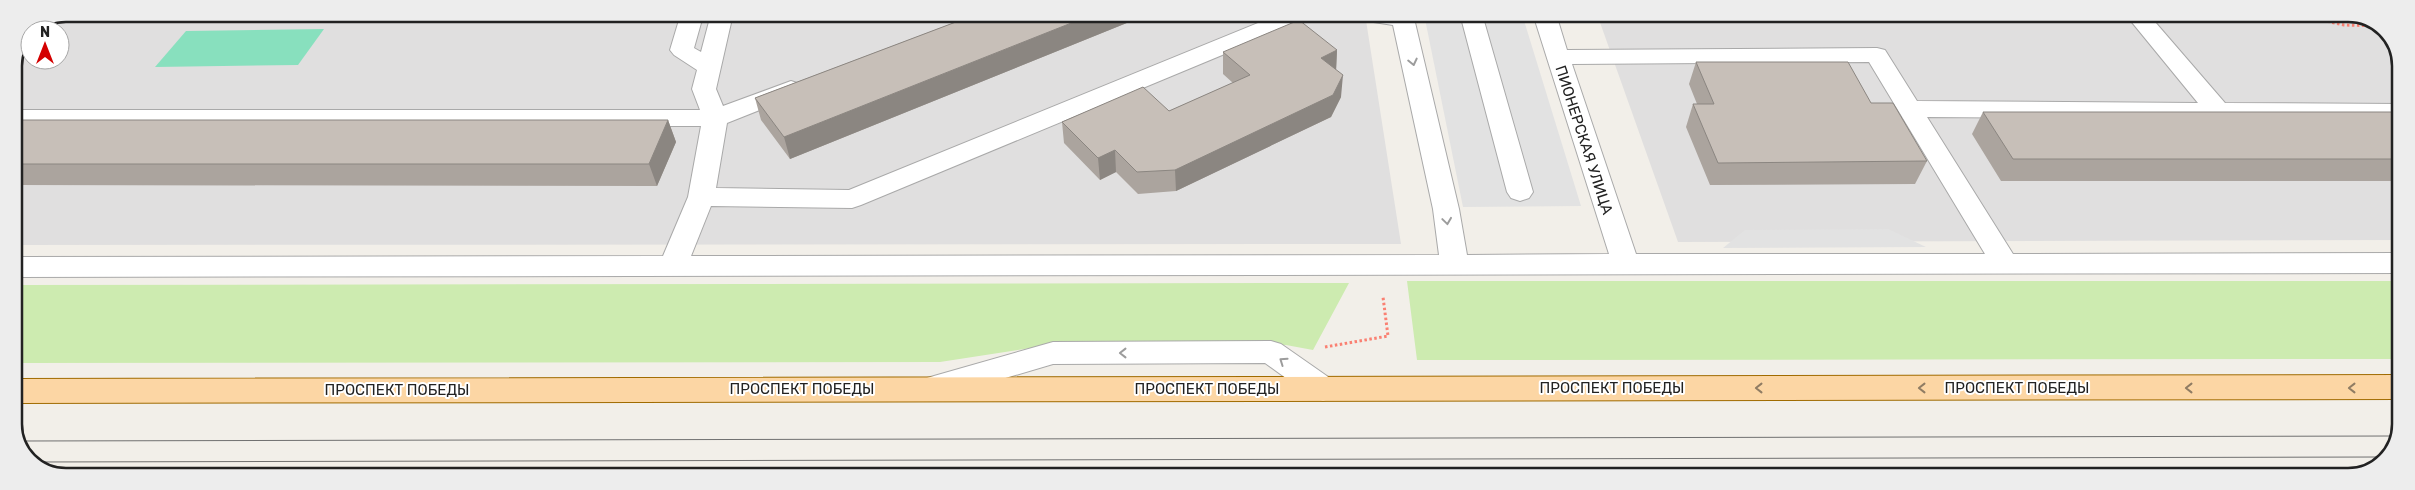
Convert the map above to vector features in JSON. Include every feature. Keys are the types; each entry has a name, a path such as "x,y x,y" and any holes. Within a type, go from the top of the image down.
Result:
{"main road":[{"name":"ПРОСПЕКТ ПОБЕДЫ","path":"23,391 2392,388"}],"street":[{"path":"689,22 682,50 709,67"},
{"path":"673,266 701,197 715,118 704,89 720,22"},
{"path":"701,197 852,199 1282,22"},
{"path":"1404,22 1446,209 1455,265"},
{"path":"1473,22 1520,192"},
{"name":"ПИОНЕРСКАЯ УЛИЦА","path":"1546,22 1626,265"},
{"path":"2143,22 2217,110"},
{"path":"1557,57 1877,55 1979,219 2004,264"},
{"path":"22,118 715,118 809,82"},
{"path":"1909,109 2392,112"},
{"path":"23,267 2392,263"}],"path":[{"path":"2330,22 2344,25 2364,26"},
{"path":"1323,389 1323,347 1388,336 1378,265"}],"shaded area":[{"path":"70,22 1366,22 1401,244 22,245 22,70 70,70"},
{"path":"1426,22 1524,22 1581,206 1463,207"},
{"path":"1600,22 2348,22 2370,28 2385,42 2391,55 2392,240 1678,242"},
{"path":"1888,229 1926,247 1723,248 1745,230"}],"green space":[{"path":"324,29 298,65 155,67 186,31"},
{"path":"1407,281 2392,281 2392,359 1417,360"},
{"path":"1349,283 1313,350 1286,345 1044,346 940,362 23,363 23,285"}],"building":[{"path":"956,22 1074,22 784,137 755,98"},
{"path":"1294,22 1302,22 1337,50 1321,58 1343,75 1333,95 1175,170 1137,172 1115,150 1098,158 1062,122 1143,87 1169,111 1250,75 1223,52"},
{"path":"1696,62 1848,62 1871,103 1893,103 1927,161 1718,163 1693,104 1714,104"},
{"path":"1983,112 2392,112 2392,159 2013,159"},
{"path":"22,120 668,120 649,164 22,164"}],"tram line":[{"path":"26,441 2390,436"},
{"path":"45,462 2376,457"}]}
